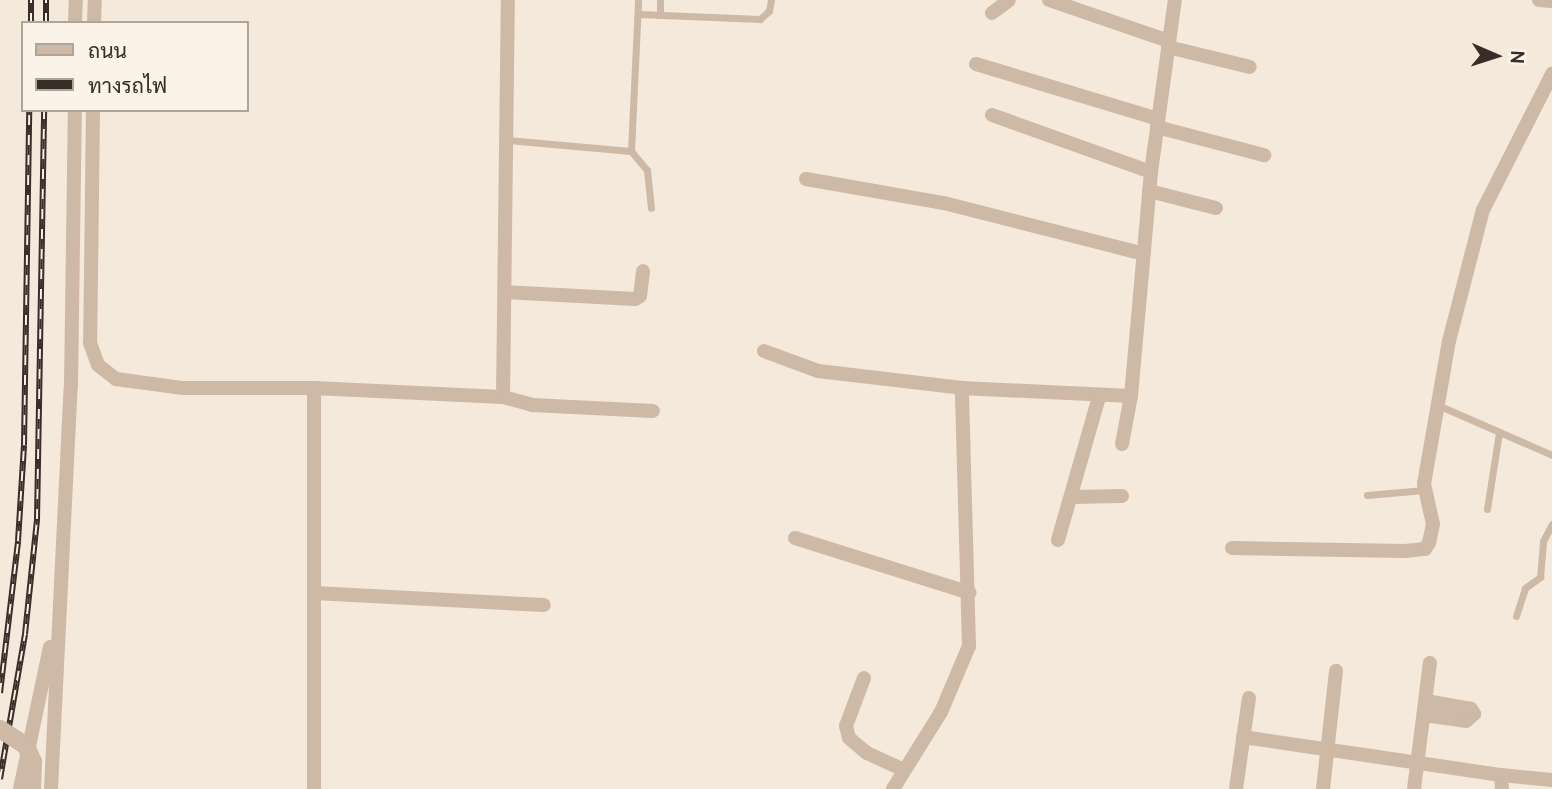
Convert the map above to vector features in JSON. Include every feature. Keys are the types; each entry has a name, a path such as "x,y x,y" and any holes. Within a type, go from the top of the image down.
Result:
{"street":[{"path":"75,21 76,0"},
{"path":"94,21 95,0"},
{"path":"503,397 508,0"},
{"path":"1049,0 1073,5 1168,44 1250,67"},
{"path":"1122,444 1131,396 1151,172 1175,0"},
{"path":"1539,0 1552,1"},
{"path":"976,64 1264,155"},
{"path":"1232,548 1426,548 1433,524 1424,490 1449,341 1483,210 1552,74"},
{"path":"51,789 71,386 75,112"},
{"path":"93,112 90,343 98,365 116,379 141,385 314,388 503,397 532,405 653,411"},
{"path":"992,115 1151,172"},
{"path":"806,179 944,202 1144,254"},
{"path":"1149,191 1216,208"},
{"path":"505,292 635,299 640,296 643,271"},
{"path":"764,351 818,371 962,388 1099,397 1131,396"},
{"path":"314,388 314,789"},
{"path":"893,789 941,712 969,646 970,593 962,388"},
{"path":"1058,540 1099,397"},
{"path":"1071,497 1122,496"},
{"path":"795,538 970,593"},
{"path":"314,593 544,605"},
{"path":"20,789 59,594"},
{"path":"1415,789 1430,663"},
{"path":"1323,789 1336,671"},
{"path":"864,678 846,726 849,738 867,753 904,770"},
{"path":"1236,789 1249,698"},
{"path":"0,729 19,739 31,755 32,789"},
{"path":"1243,737 1418,761 1502,782 1552,780"}],"lane":[{"path":"631,151 638,0"},
{"path":"660,0 660,15"},
{"path":"639,14 760,19 769,11 771,0"},
{"path":"507,140 631,151 648,170 652,208"},
{"path":"1440,406 1552,455"},
{"path":"1487,509 1499,432"},
{"path":"1367,495 1424,490"},
{"path":"1516,616 1525,588 1540,577 1542,541 1552,524"}],"railway":[{"path":"31,0 31,21"},
{"path":"46,0 46,21"},
{"path":"0,693 18,541 24,445 29,112"},
{"path":"0,779 25,634 37,519 44,112"}]}
